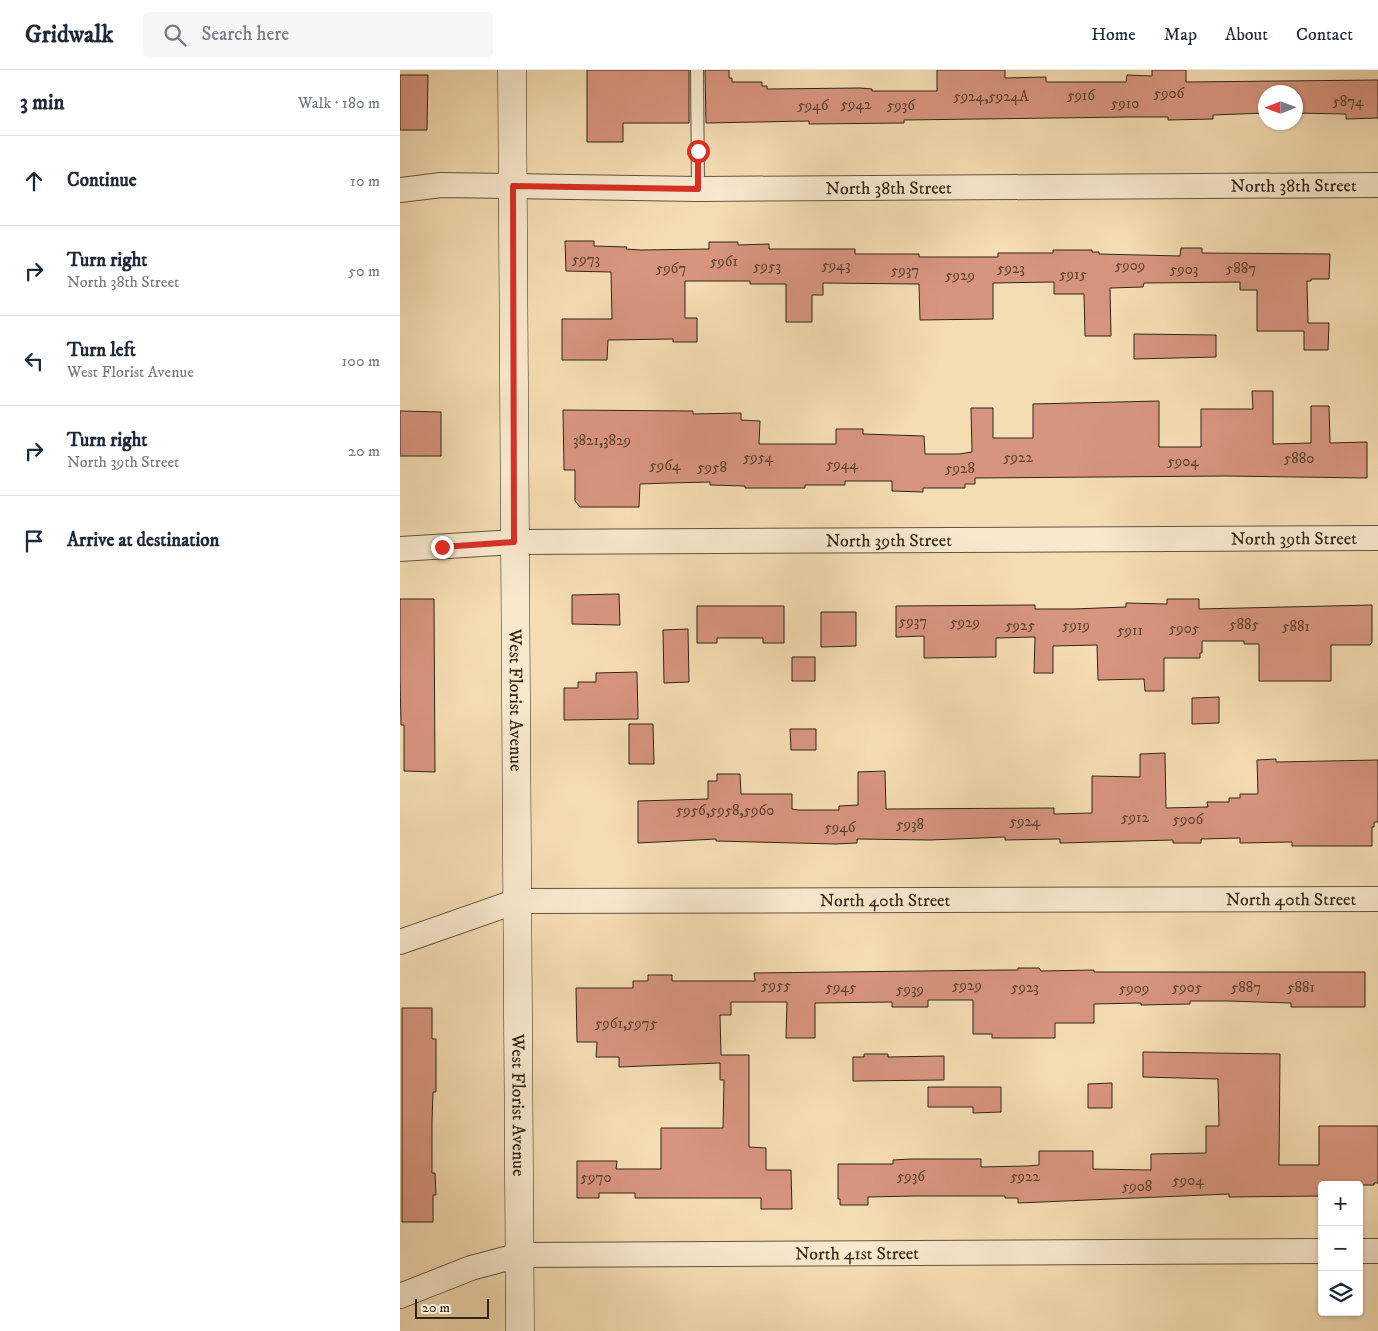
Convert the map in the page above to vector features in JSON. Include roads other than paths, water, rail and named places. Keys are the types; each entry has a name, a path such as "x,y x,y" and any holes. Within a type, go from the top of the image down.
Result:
{"street":[{"name":"West Florist Avenue","path":"512,70 520,1331"},
{"name":"North 38th Street","path":"400,190 441,185 698,189 1378,185"},
{"name":"North 39th Street","path":"400,549 514,542 1378,538"},
{"name":"North 40th Street","path":"400,942 517,901 1378,899"},
{"path":"1363,1251 1378,1251"},
{"name":"North 41st Street","path":"400,1296 471,1268 520,1255 1318,1252"}],"lane":[{"path":"697,70 698,189"}]}
